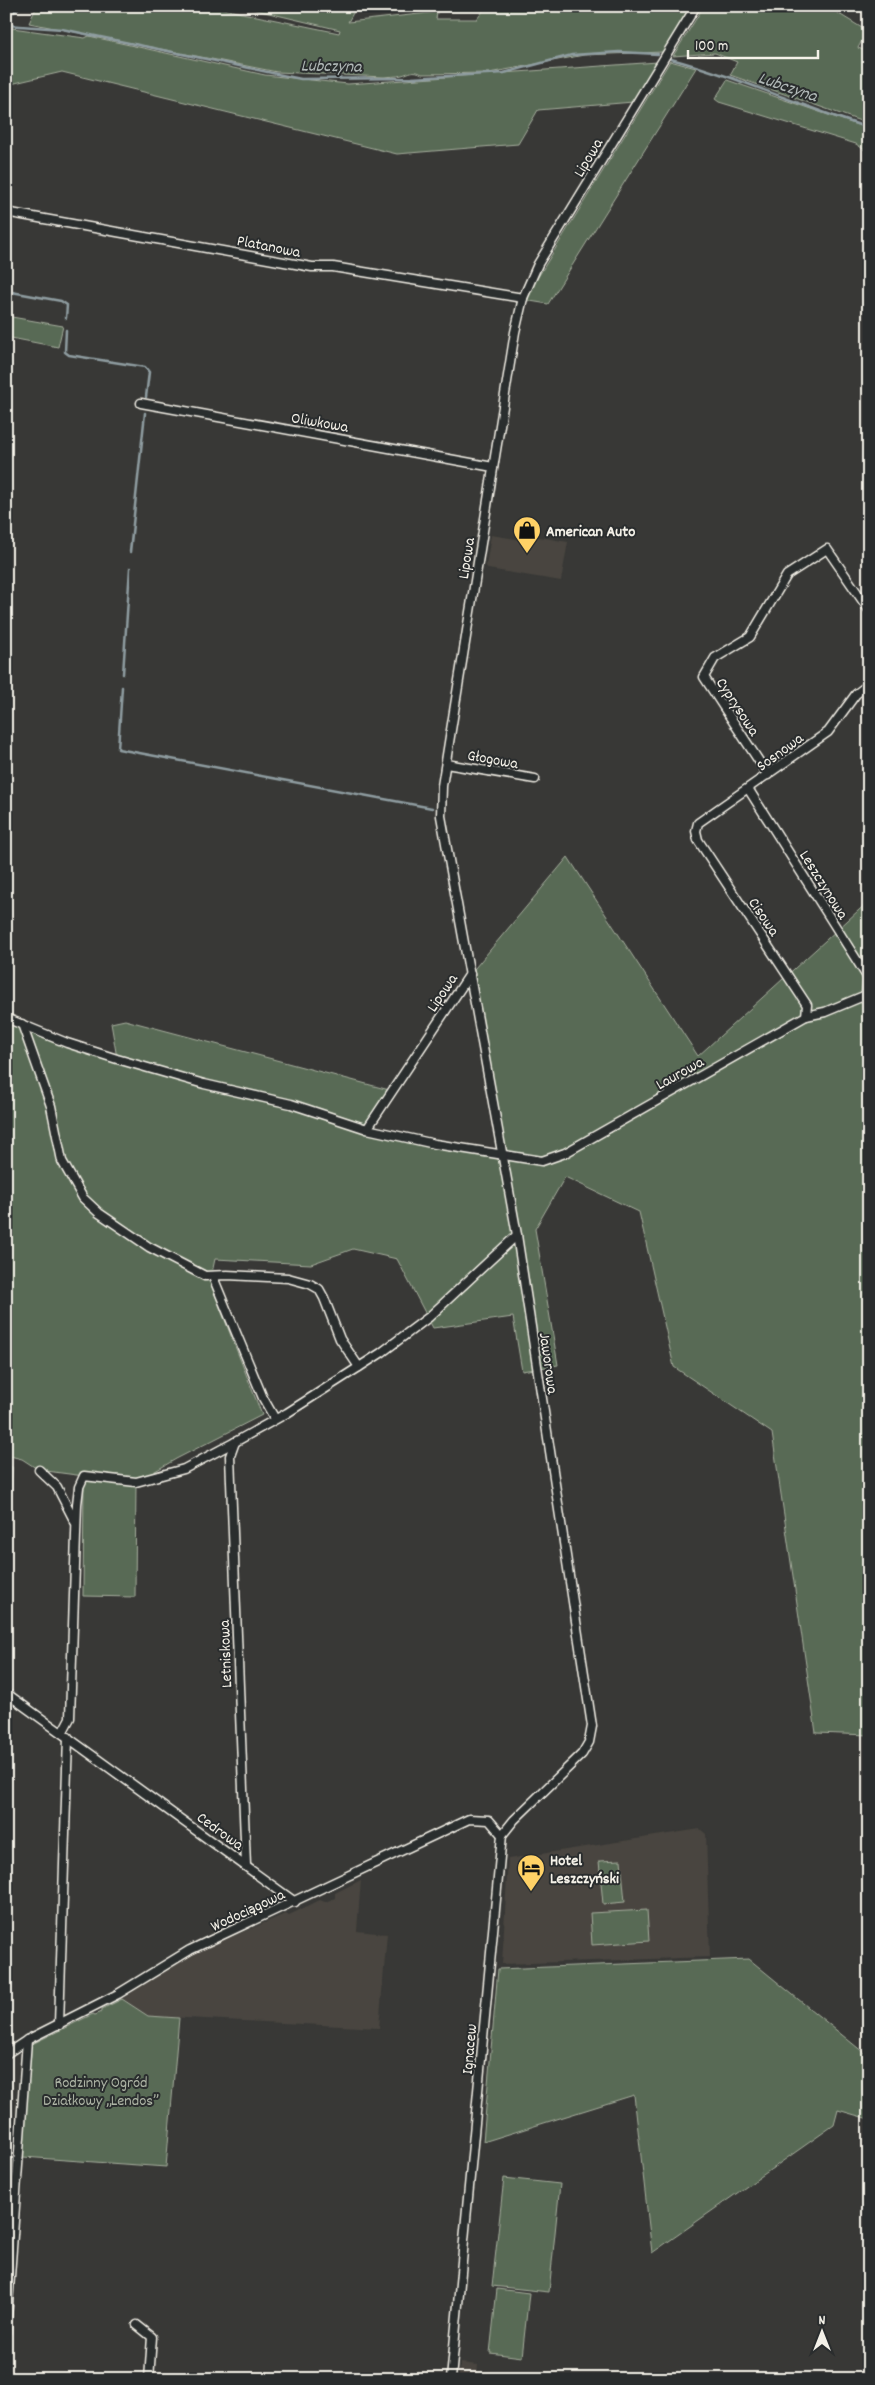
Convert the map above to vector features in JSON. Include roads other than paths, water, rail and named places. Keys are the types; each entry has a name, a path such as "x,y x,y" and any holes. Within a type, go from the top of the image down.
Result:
{"street":[{"name":"Lipowa","path":"367,1129 470,974 441,816 441,793 515,332 523,298 545,251 696,6"},
{"name":"Platanowa","path":"10,214 312,267 333,267 523,298"},
{"name":"Oliwkowa","path":"141,403 493,467"},
{"name":"Cyprysowa","path":"768,775 704,677 715,658 750,637 787,575 827,549 869,610"},
{"name":"Sosnowa","path":"696,830 698,823 749,790 828,732 856,694 869,684"},
{"name":"Głogowa","path":"446,764 535,779"},
{"name":"Leszczynowa","path":"749,790 868,978 866,995"},
{"name":"Cisowa","path":"696,830 698,840 807,1005 806,1016"},
{"name":"Jaworowa","path":"470,974 517,1235 592,1726 589,1742 582,1754 514,1820 502,1835"},
{"name":"Laurowa","path":"6,1018 67,1043 118,1059 204,1084 291,1104 367,1129 542,1162 565,1153 806,1016 825,1012 866,995"},
{"path":"22,1024 51,1106 62,1161 83,1198 99,1213 149,1247 205,1276 227,1275 288,1278 310,1284 319,1289 340,1339 359,1367"},
{"path":"59,2025 65,1735 70,1718 72,1699 79,1487 84,1476 136,1482 184,1469 235,1442 276,1419 359,1367 429,1317 517,1235"},
{"path":"213,1277 263,1398 276,1419"},
{"name":"Letniskowa","path":"235,1442 230,1456 246,1866"},
{"path":"40,1470 49,1477 61,1492 77,1526"},
{"name":"Cedrowa","path":"6,1693 295,1902"},
{"name":"Wodociągowa","path":"6,2054 28,2040 118,1994 190,1950 468,1819 489,1820 502,1835"},
{"name":"Ignacew","path":"451,2379 502,1835"},
{"path":"6,2332 28,2040"},
{"path":"137,2325 152,2337 149,2379"}],"waterway":[{"path":"6,18 21,6"},
{"name":"Lubczyna","path":"6,25 62,29 301,79 412,78 504,73 572,55 619,52 658,54"},
{"name":"Lubczyna","path":"671,59 721,74 869,128"},
{"path":"6,291 61,301 67,305 66,318"},
{"path":"66,330 65,352 69,355 145,367 149,372 146,397"},
{"path":"130,552 145,413"},
{"path":"123,674 130,568"},
{"path":"122,687 118,749 432,808"}],"place":[{"name":"American Auto","path":"527,554"},
{"name":"Hotel Leszczyński","path":"531,1892"}],"park label":[{"name":"Rodzinny Ogród Działkowy „Lendos”","path":"101,2090"}]}
